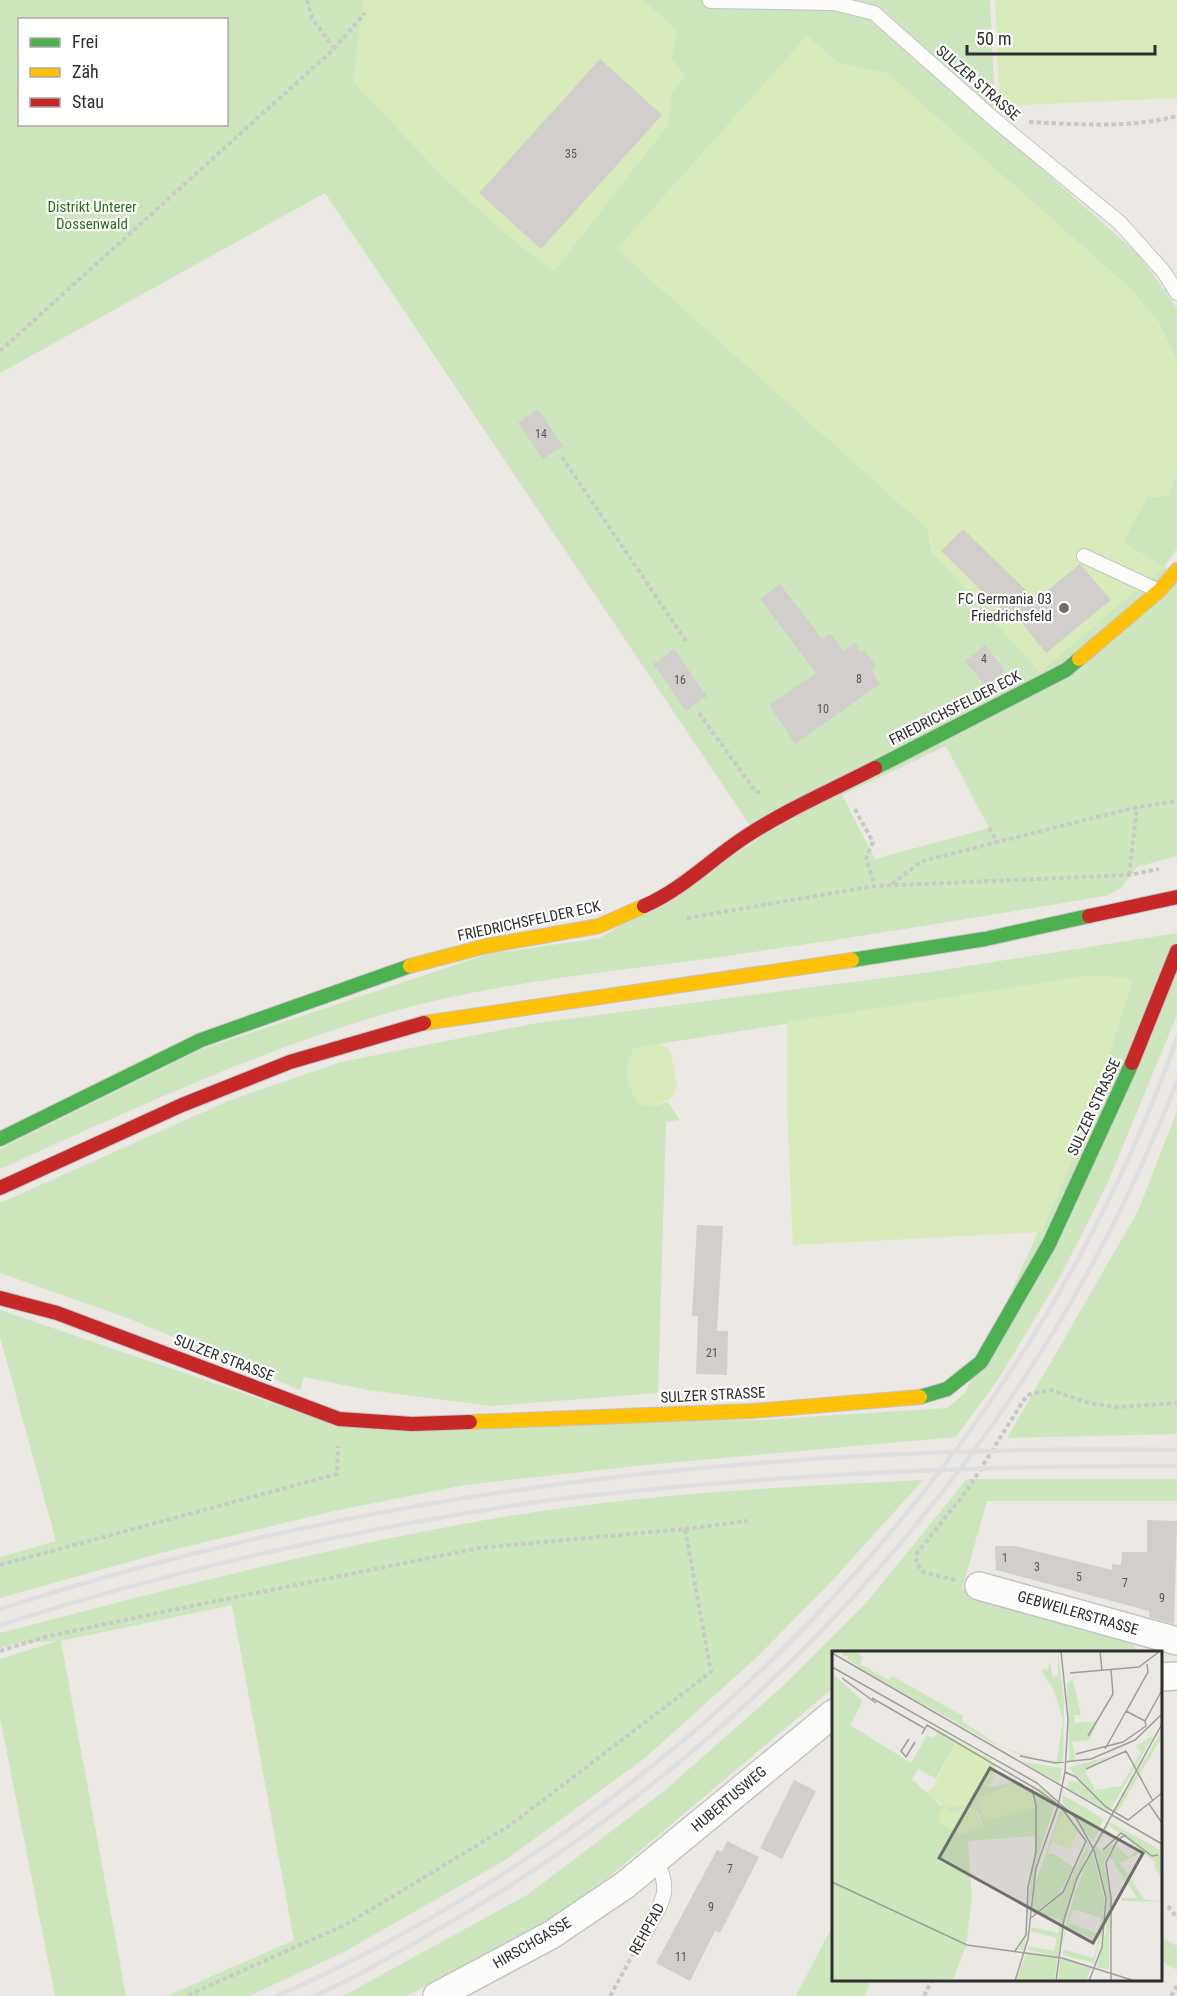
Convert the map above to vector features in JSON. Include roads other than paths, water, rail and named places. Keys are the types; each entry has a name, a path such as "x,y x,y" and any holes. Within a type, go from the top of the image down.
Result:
{"street":[{"name":"FRIEDRICHSFELDER ECK","path":"0,1139 201,1040 288,1008 428,960 486,945 599,926 654,903 670,895 760,827 1066,670 1159,591 1177,570"},
{"path":"0,1188 182,1105 290,1062 434,1020 889,955 985,939 1176,898"},
{"name":"SULZER STRASSE","path":"0,1298 57,1313 339,1419 412,1424 752,1411 922,1397 947,1389 981,1362 1049,1244 1150,1023 1177,951"},
{"name":"GEBWEILERSTRASSE","path":"979,1586 1164,1643"},
{"path":"1162,1677 1177,1676"},
{"name":"HUBERTUSWEG","path":"625,1885 832,1715"},
{"name":"HIRSCHGASSE","path":"437,1996 551,1935 625,1885"}],"lane":[{"name":"SULZER STRASSE","path":"710,1 834,3 874,13 995,120 1120,223 1164,272 1177,293"},
{"path":"1084,556 1159,591"},
{"name":"REHPFAD","path":"645,1933 666,1895 666,1879 656,1860"}],"railway":[{"path":"277,1996 426,1920 568,1830 701,1725 824,1607 934,1479 1031,1340 1112,1193 1177,1038"},
{"path":"314,1996 369,1969 456,1919 574,1843 685,1757 790,1663 886,1560 974,1450 1053,1333 1120,1210 1177,1081"},
{"path":"0,1609 143,1567 288,1531 434,1503 582,1481 730,1465 879,1455 1028,1450 1177,1450"},
{"path":"0,1625 96,1596 242,1558 389,1527 545,1501 719,1483 872,1473 1024,1467 1177,1466"}],"place":[{"name":"FC Germania 03 Friedrichsfeld","path":"1064,608"}],"park label":[{"name":"Distrikt Unterer Dossenwald","path":"92,216"}]}
